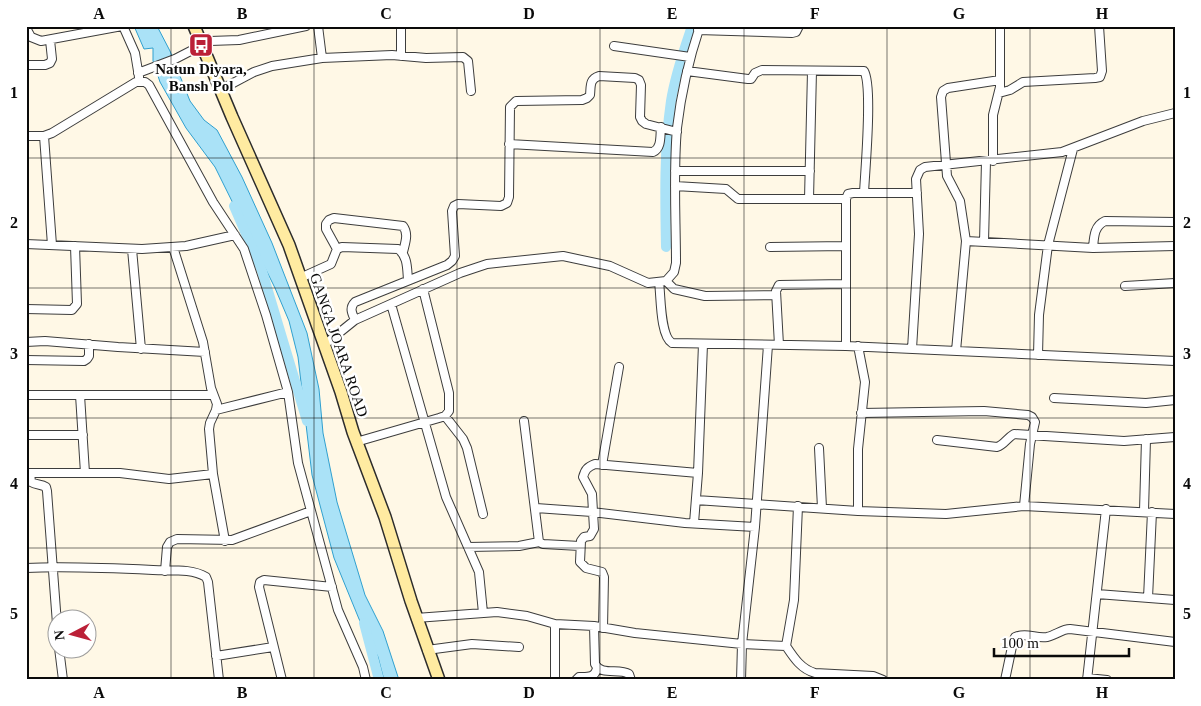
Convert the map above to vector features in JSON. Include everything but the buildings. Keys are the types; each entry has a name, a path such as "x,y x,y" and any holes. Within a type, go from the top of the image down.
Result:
{"main road":[{"name":"GANGA JOARA ROAD","path":"194,26 220,90 289,245 356,442 385,517 416,618 439,680"}],"street":[{"path":"26,28 36,40 41,41 123,26 135,53 140,82"},
{"path":"138,73 175,59 210,41 239,40 306,26"},
{"path":"318,26 322,58"},
{"path":"401,26 401,56"},
{"path":"799,26 796,32 792,33 699,28 687,71 677,132 675,171 676,263 674,272 663,282 664,332 667,340 679,344 858,346 1175,361"},
{"path":"984,242 993,115 999,93 1000,80 1000,26"},
{"path":"999,93 1010,90 1023,82 1100,77 1102,70 1098,26"},
{"path":"26,65 50,63 52,58 50,40"},
{"path":"614,46 690,57"},
{"path":"220,90 254,72 272,66 322,58 401,56 463,58 468,61 471,91"},
{"path":"687,71 748,79 751,79 755,73 762,70 864,71 867,76 868,97 864,193"},
{"path":"809,199 812,71"},
{"path":"355,320 351,311 354,302 447,265 452,261 455,256 452,211 454,206 458,204 501,206 507,203 509,197 510,107 512,103 516,101 587,98 590,95 591,82 598,76 635,78 639,80 641,85 640,117 642,121 646,124 677,132"},
{"path":"956,351 966,241 960,201 948,176 946,165 941,97 943,91 948,88 1000,80"},
{"path":"26,136 44,136 52,133 140,82 149,84 213,202 244,249 266,315 288,392 298,464 338,610 363,667 366,680"},
{"path":"912,349 919,234 916,180 920,170 925,167 989,161 1073,149 1143,122 1175,113"},
{"path":"510,144 653,152 659,146 661,127"},
{"path":"44,136 52,245"},
{"path":"1038,355 1039,315 1048,245 1073,149"},
{"path":"675,171 810,171"},
{"path":"675,186 726,189 738,199 846,199"},
{"path":"846,346 846,199 848,194 917,193"},
{"path":"337,249 326,229 326,224 334,218 403,226 406,231 403,252 408,280"},
{"path":"1092,248 1096,228 1105,220 1175,222"},
{"path":"26,244 132,249 186,246 235,235"},
{"path":"966,241 1092,248 1175,246"},
{"path":"26,309 72,310 76,307 75,246"},
{"path":"770,247 846,246"},
{"path":"174,247 205,352 213,395 217,404 209,429 213,474 225,541"},
{"path":"300,278 331,264 337,249 342,247 391,248 403,252"},
{"path":"132,249 141,348"},
{"path":"324,345 355,320 460,273 487,264 555,256 610,266 648,282 663,282 674,289 705,296 776,295"},
{"path":"1125,286 1175,283"},
{"path":"779,345 776,295 779,285 846,284"},
{"path":"356,442 446,416 449,411 449,392 423,289"},
{"path":"391,304 448,502 479,572 483,612"},
{"path":"26,342 89,344 205,352"},
{"path":"26,360 88,360 89,344"},
{"path":"694,523 703,344"},
{"path":"740,680 742,644 755,527 768,345"},
{"path":"858,346 865,382 858,450 858,511"},
{"path":"602,465 620,367"},
{"path":"216,410 288,392"},
{"path":"26,395 213,395"},
{"path":"80,395 85,473"},
{"path":"1054,398 1146,403 1175,400"},
{"path":"861,412 984,411 1032,417 1035,422 1024,506"},
{"path":"446,416 463,439 467,448 483,514"},
{"path":"524,421 539,542"},
{"path":"937,440 997,447 1002,446 1014,434 1112,441 1175,437"},
{"path":"26,435 83,435"},
{"path":"1146,439 1148,598"},
{"path":"818,448 822,508"},
{"path":"603,628 604,577 602,572 586,568 580,562 580,546 584,537 590,536 593,533 592,494 583,477 588,466 594,464 698,473"},
{"path":"56,608 47,491 43,485 31,482 28,473 120,473 168,479 213,474"},
{"path":"696,500 858,511 946,514 1024,506 1175,514"},
{"path":"798,506 794,600 786,646 800,665 807,671 837,677 874,676 883,680"},
{"path":"536,508 755,527"},
{"path":"1106,510 1087,679 1107,680"},
{"path":"165,571 167,547 170,542 177,539 225,541 311,511"},
{"path":"468,547 519,546 539,542 543,544 580,546"},
{"path":"26,568 52,566 195,572 206,577 219,680"},
{"path":"282,680 259,587 260,582 264,580 332,587"},
{"path":"1097,594 1175,600"},
{"path":"416,618 497,612 527,616 556,624 594,626 635,633 742,644 786,646"},
{"path":"555,680 556,624"},
{"path":"576,680 579,677 593,676 596,673 594,626"},
{"path":"1005,680 1008,660 1015,637 1027,634 1048,637 1065,629 1175,642"},
{"path":"428,650 472,644 519,647"},
{"path":"216,656 273,647"},
{"path":"60,658 63,680"},
{"path":"597,668 600,670 625,672 629,674 631,680"}],"water":[{"path":"134,26 157,26 170,51 190,101 204,120 217,130 242,177 272,243 307,333 319,389 323,433 337,502 365,595 383,631 399,680 384,680 378,657 359,619 334,558 312,475 298,357 289,321 275,288 215,167 186,128 160,82 153,61 153,48 144,49"}],"waterway":[{"path":"666,247 667,137 671,101 680,63 692,26"},
{"path":"234,206 262,271 307,421"},
{"path":"364,623 379,680"}],"place":[{"name":"Natun Diyara, Bansh Pol","path":"201,45"}]}
